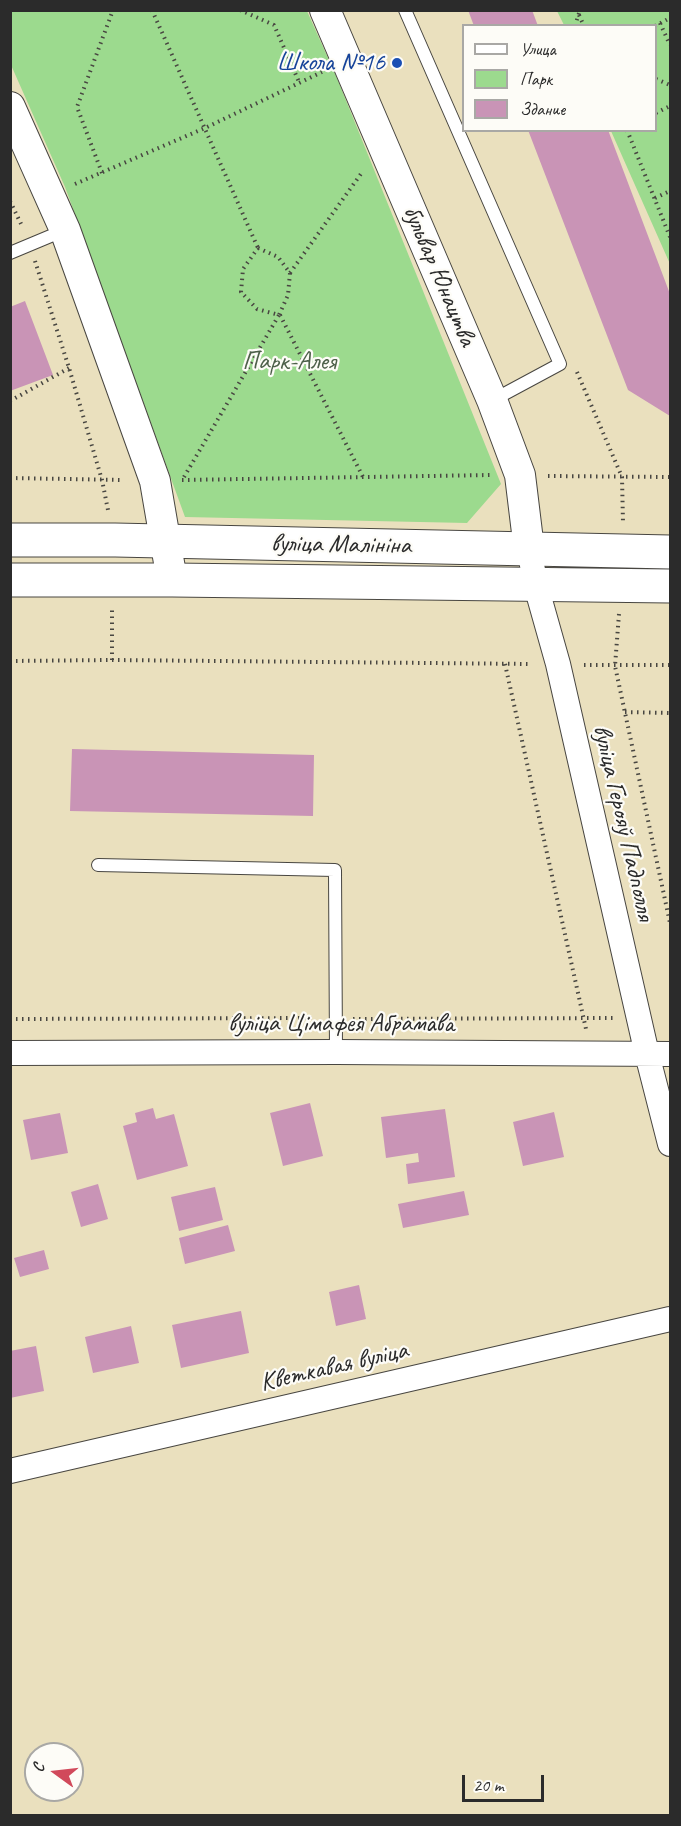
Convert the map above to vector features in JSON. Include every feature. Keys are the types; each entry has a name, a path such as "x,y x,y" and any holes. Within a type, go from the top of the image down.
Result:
{"main road":[{"name":"вуліца Малініна","path":"10,540 115,540 670,552"},
{"name":"вуліца Малініна","path":"10,580 670,586"}],"street":[{"name":"бульвар Юнацтва","path":"325,10 492,400 520,475 529,549"},
{"path":"10,107 50,193 169,480 166,541 172,580"},
{"name":"вуліца Герояў Падполля","path":"529,549 536,586 558,664 646,1053 670,1144"},
{"name":"вуліца Цімафея Абрамава","path":"10,1053 670,1054"},
{"name":"Кветкавая вуліца","path":"10,1471 670,1319"}],"lane":[{"path":"405,10 560,364 492,400"},
{"path":"10,253 65,230"},
{"path":"98,865 335,870 336,1052"}],"path":[{"path":"102,173 77,107 113,10"},
{"path":"152,10 258,248 278,258 290,273"},
{"path":"240,10 274,25 299,82"},
{"path":"670,18 657,24 670,45"},
{"path":"12,210 205,128 325,70"},
{"path":"628,132 670,237"},
{"path":"169,480 279,315 288,295 290,273 382,145"},
{"path":"655,198 670,191"},
{"path":"10,201 12,210 30,245 69,368 102,480 115,540"},
{"path":"258,248 243,269 241,292 257,309 279,315 363,477"},
{"path":"10,401 69,368"},
{"path":"10,478 169,480 520,475 670,477"},
{"path":"112,581 112,660"},
{"path":"10,661 670,666"},
{"path":"505,664 590,1053"},
{"path":"625,712 670,713"}],"green space":[{"name":"Парк-Алея","path":"10,11 307,11 337,78 501,484 467,523 185,517 65,187 11,65"},
{"path":"557,11 670,11 670,264 611,132 657,132 657,24 564,24"}],"building":[{"path":"468,10 532,10 537,24 473,24"},
{"path":"529,132 609,132 670,294 670,416 628,390"},
{"path":"25,301 53,375 10,391 10,307"},
{"path":"72,749 314,755 313,816 70,811"},
{"path":"310,1103 323,1156 283,1166 270,1113"},
{"path":"153,1108 156,1119 174,1114 188,1166 137,1180 123,1126 137,1122 135,1113"},
{"path":"445,1109 455,1177 408,1184 406,1164 419,1162 418,1153 386,1158 381,1117"},
{"path":"554,1112 564,1157 523,1166 513,1122"},
{"path":"60,1113 68,1153 31,1160 23,1120"},
{"path":"98,1184 108,1219 81,1227 71,1192"},
{"path":"215,1187 223,1220 179,1231 171,1197"},
{"path":"464,1191 469,1215 403,1228 398,1204"},
{"path":"228,1225 235,1251 185,1264 179,1238"},
{"path":"44,1250 49,1269 20,1277 14,1258"},
{"path":"359,1285 366,1319 336,1326 329,1292"},
{"path":"241,1311 249,1353 181,1368 172,1325"},
{"path":"131,1326 139,1363 93,1373 85,1337"},
{"path":"36,1346 44,1391 10,1398 10,1351"}],"place":[{"name":"Школа №16","path":"397,63"}]}
